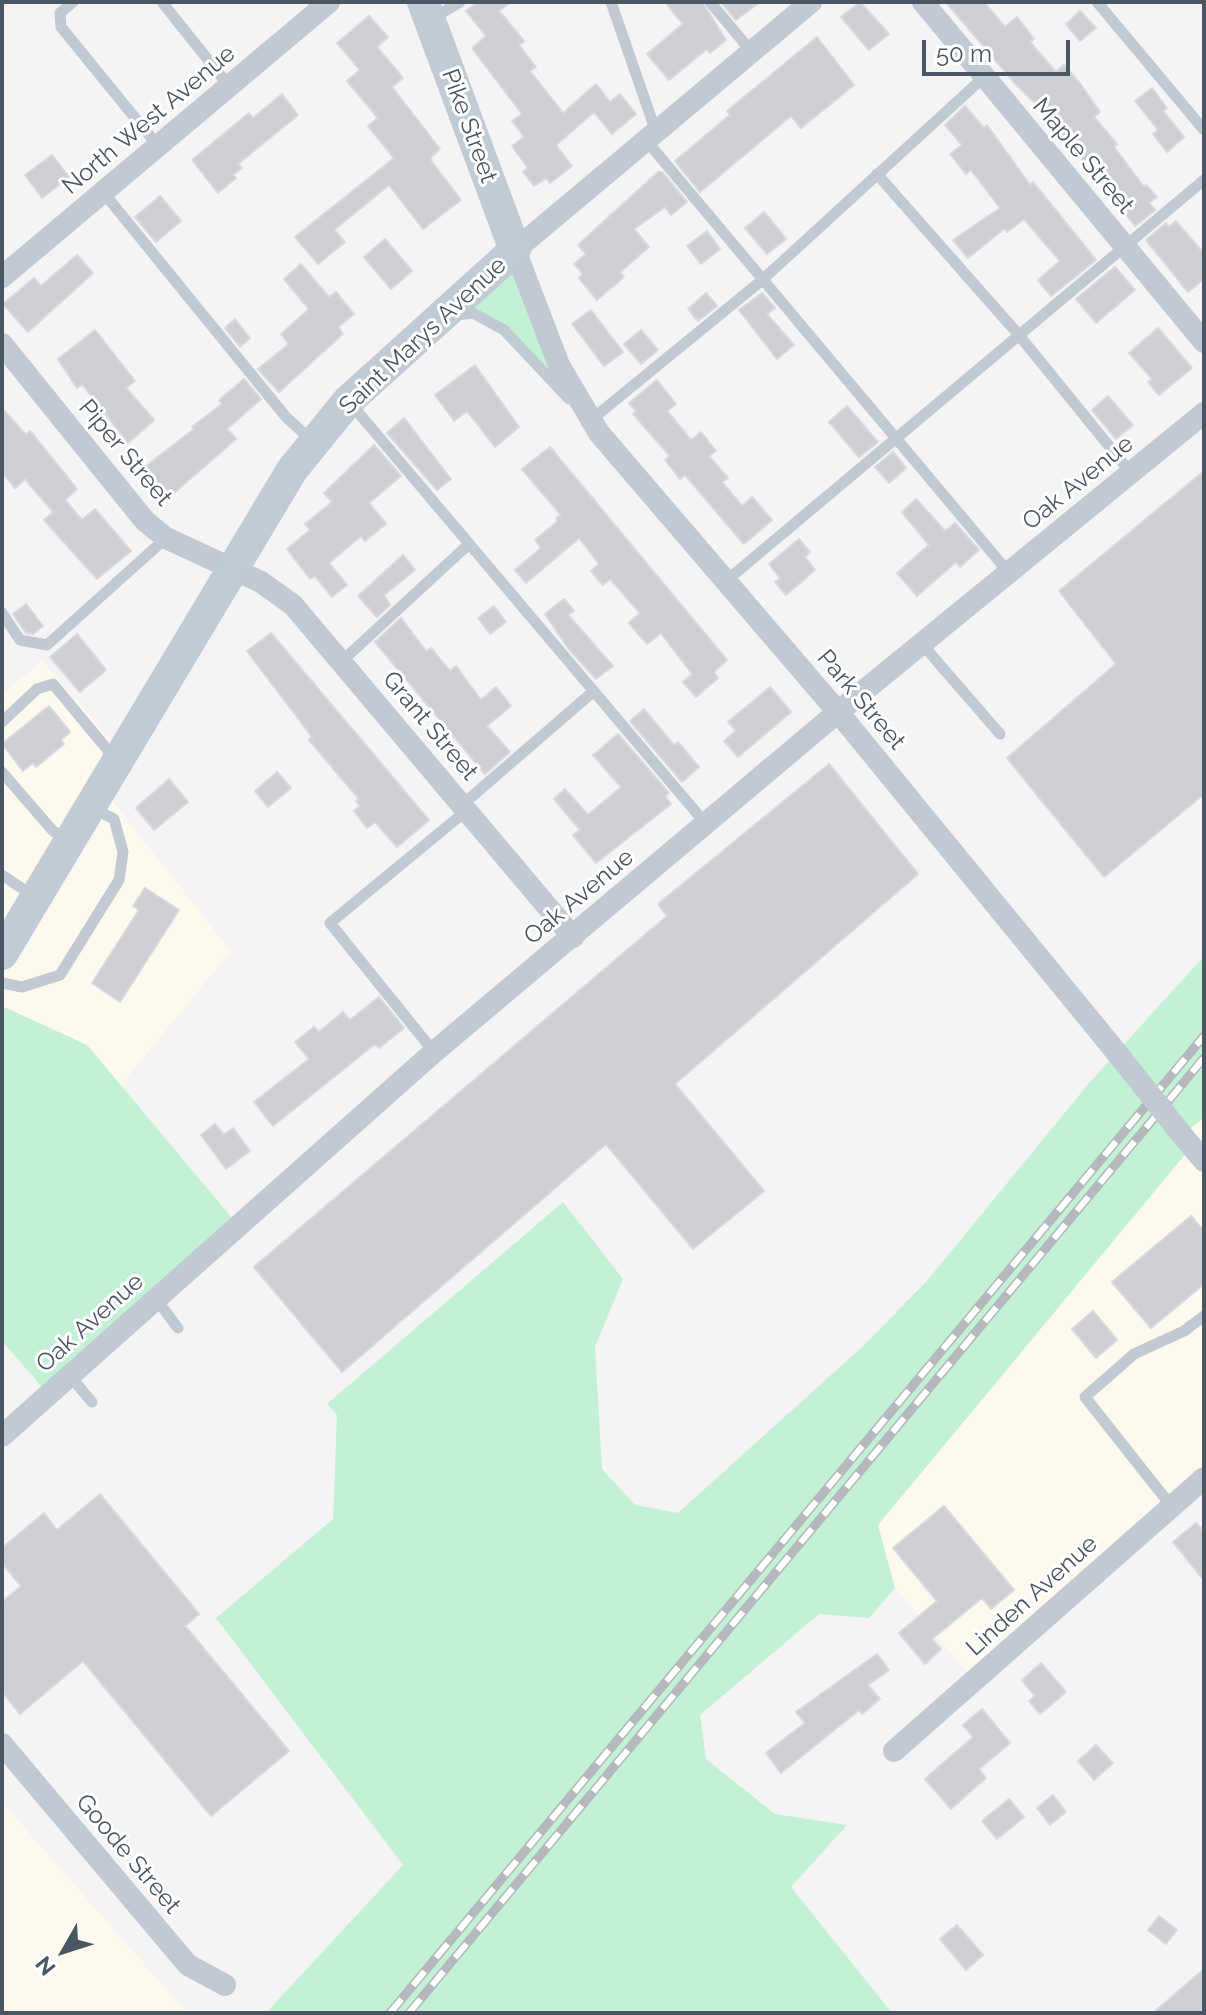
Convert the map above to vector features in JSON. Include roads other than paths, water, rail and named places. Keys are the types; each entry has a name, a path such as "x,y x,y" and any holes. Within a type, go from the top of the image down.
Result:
{"main road":[{"name":"Pike Street","path":"427,11 515,250"},
{"name":"Saint Marys Avenue","path":"2,954 292,470 348,401 515,250"}],"street":[{"name":"North West Avenue","path":"2,277 329,2"},
{"name":"Saint Marys Avenue","path":"515,250 811,2"},
{"name":"Maple Street","path":"923,2 1204,342"},
{"name":"Park Street","path":"515,250 559,365 595,426 838,712 1204,1161"},
{"name":"Piper Street","path":"2,344 145,521 166,538 230,569"},
{"name":"Oak Avenue","path":"2,1436 434,1052 838,712 1204,413"},
{"name":"Grant Street","path":"230,569 261,582 293,605 573,937"},
{"name":"Linden Avenue","path":"894,1751 1204,1478"},
{"name":"Goode Street","path":"2,1744 188,1965 225,1985"}],"lane":[{"path":"73,2 60,13 61,27 158,146"},
{"path":"162,2 229,86"},
{"path":"427,11 460,2"},
{"path":"611,2 650,134 761,281 1009,573"},
{"path":"710,2 751,51"},
{"path":"1097,2 1204,130"},
{"path":"440,317 473,313 504,330 595,426 761,281 984,77"},
{"path":"877,174 1018,334 1131,473"},
{"path":"726,581 1204,180"},
{"path":"103,192 286,417 314,443"},
{"path":"348,401 706,824"},
{"path":"2,613 20,640 47,645 166,538"},
{"path":"342,661 469,544"},
{"path":"922,644 1000,734"},
{"path":"2,722 37,689 53,684 116,760"},
{"path":"434,1052 330,923 594,691"},
{"path":"2,772 53,831 69,841"},
{"path":"2,983 22,987 60,975 119,880 123,852 114,819 89,806"},
{"path":"2,875 36,897"},
{"path":"156,1299 178,1328"},
{"path":"1172,1507 1085,1397 1134,1354 1184,1331 1204,1316"},
{"path":"70,1376 92,1402"}],"railway":[{"path":"390,2013 1204,1036"},
{"path":"409,2013 1204,1058"}]}
